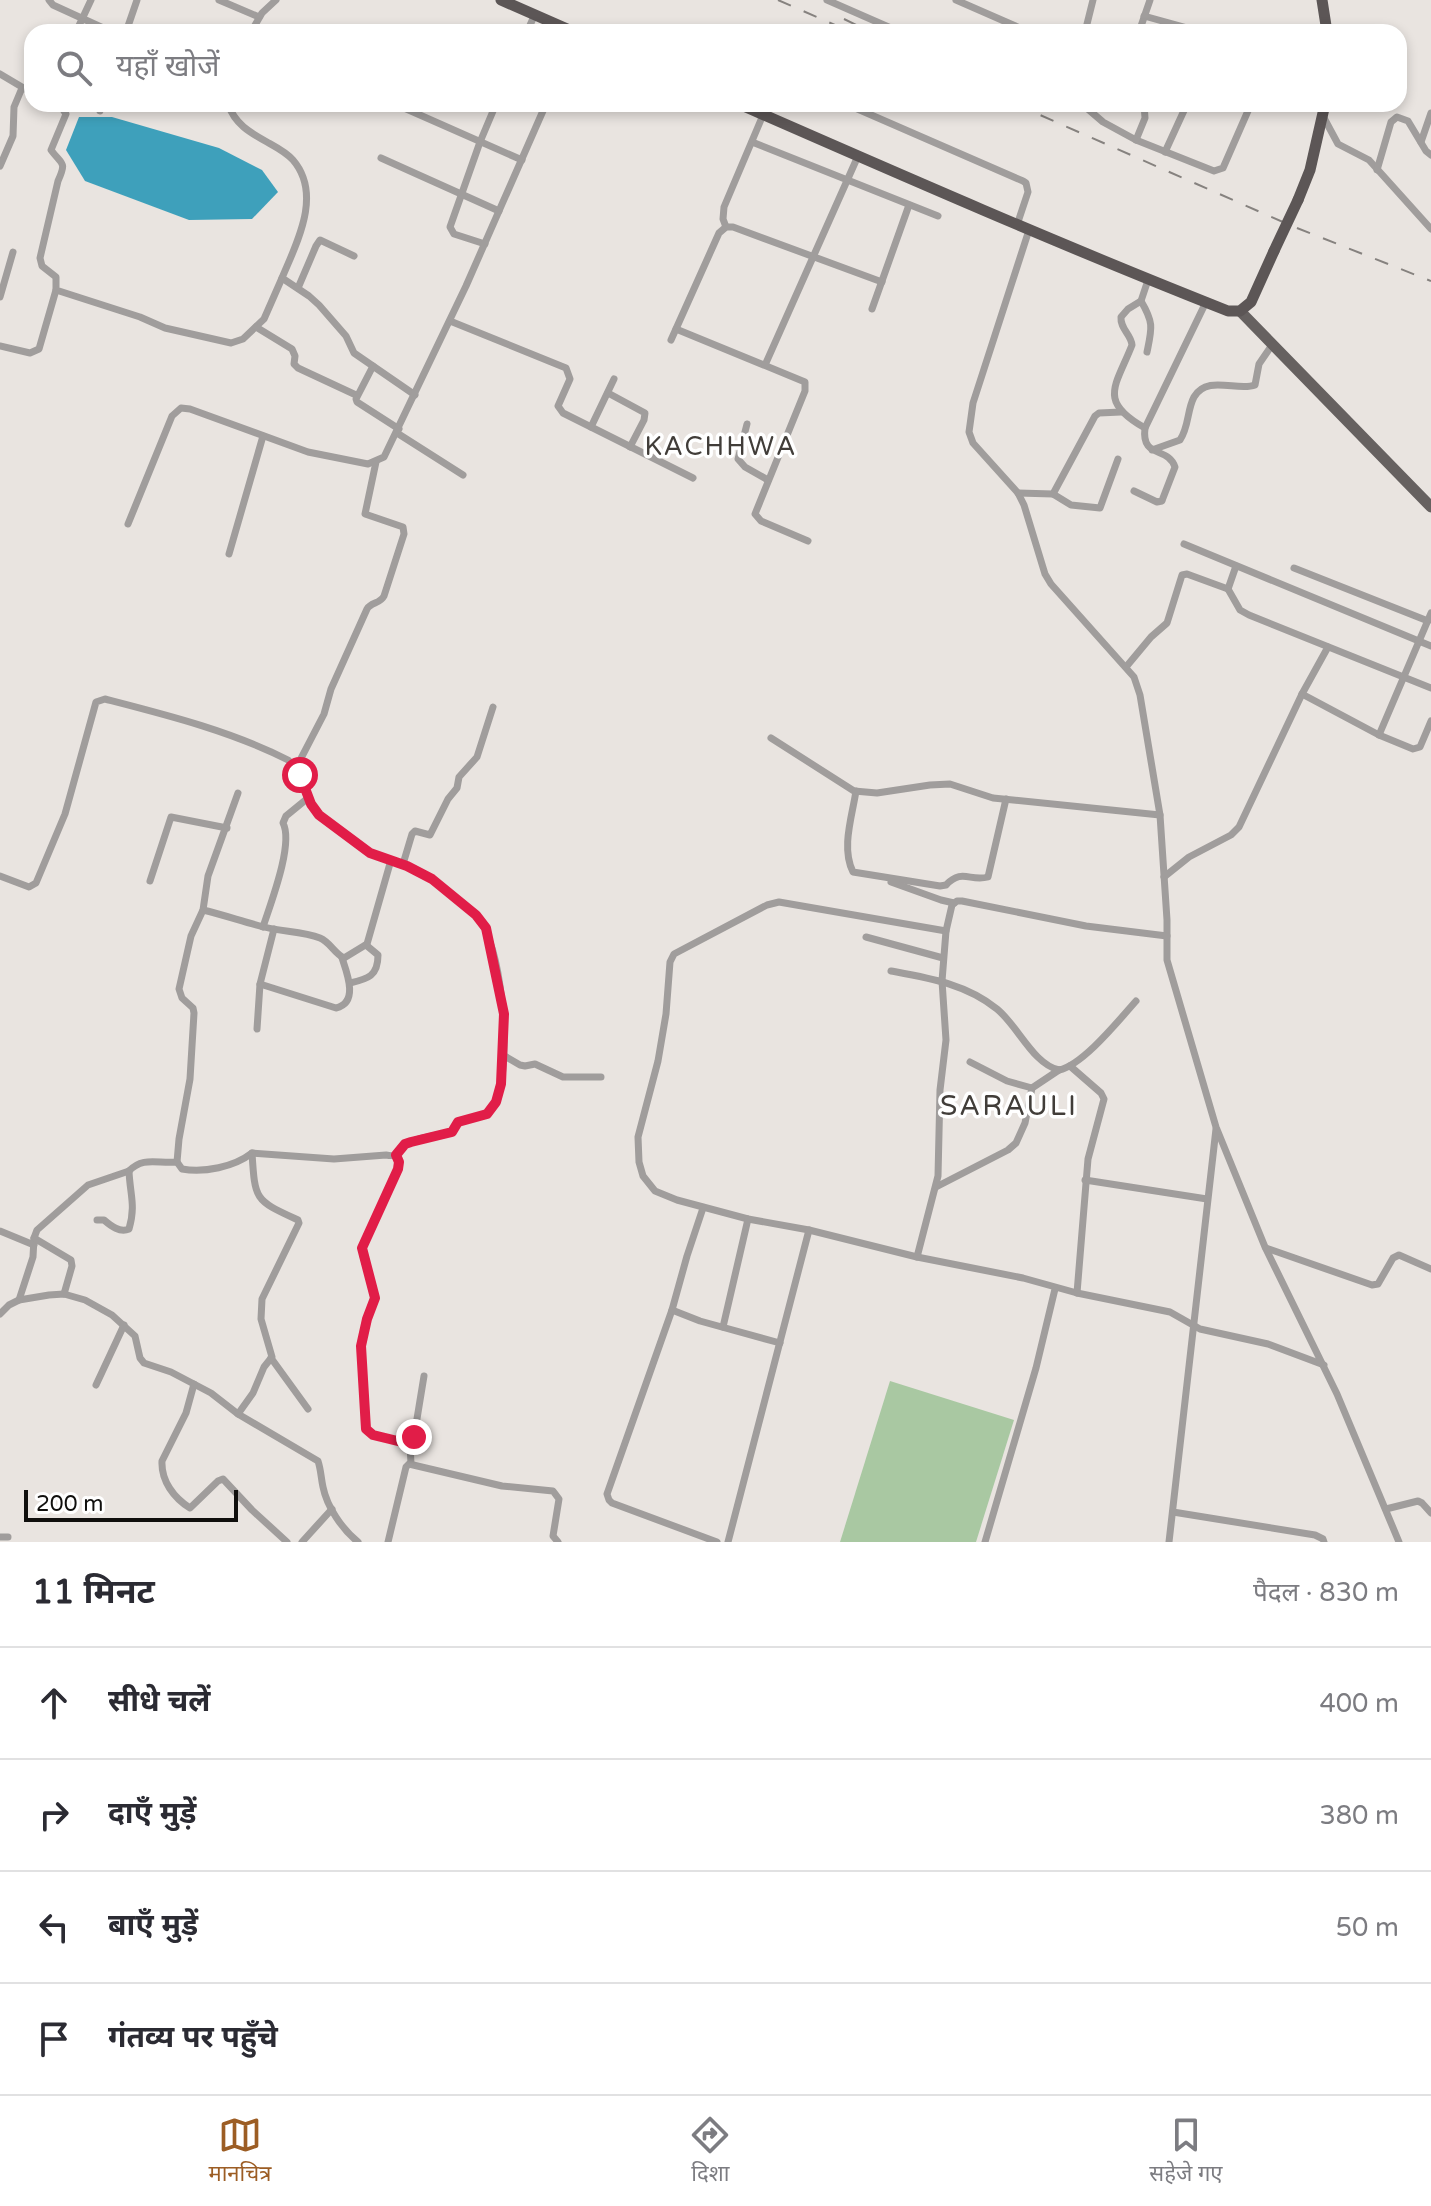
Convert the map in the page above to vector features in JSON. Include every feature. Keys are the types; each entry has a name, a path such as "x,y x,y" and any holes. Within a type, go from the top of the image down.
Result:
{"highway":[{"path":"501,0 557,24"},
{"path":"1322,0 1326,24"},
{"path":"756,112 1017,225 1228,311 1240,311 1251,302 1310,170 1324,112"}],"main road":[{"path":"1240,311 1431,507"}],"street":[{"path":"49,0 53,5 95,24"},
{"path":"80,24 91,0"},
{"path":"129,24 137,0"},
{"path":"219,0 259,17"},
{"path":"827,0 882,24"},
{"path":"956,0 1011,24"},
{"path":"981,11 986,0"},
{"path":"1087,24 1093,0"},
{"path":"1142,24 1150,0"},
{"path":"255,24 273,1"},
{"path":"531,24 535,14"},
{"path":"1144,16 1173,24"},
{"path":"0,74 22,88 15,101 13,136 0,166"},
{"path":"0,346 30,353 39,349 56,290 56,277 42,266 40,258 64,164 51,150 65,112"},
{"path":"56,290 165,328 231,343 243,339 256,327 268,313 306,215 303,179 292,159 248,131 236,121 232,112"},
{"path":"413,112 522,160"},
{"path":"485,244 450,230 493,112"},
{"path":"128,524 172,416 181,408 308,452 368,464 384,457 450,321 543,112"},
{"path":"864,112 1023,181 1028,192 1017,225"},
{"path":"1091,112 1136,140 1206,169 1219,170 1223,168 1248,112"},
{"path":"1136,140 1145,112"},
{"path":"1165,152 1183,112"},
{"path":"1421,142 1431,113"},
{"path":"726,227 724,207 763,115"},
{"path":"1324,118 1338,144 1366,158 1431,229"},
{"path":"1377,170 1394,118 1408,121 1431,155"},
{"path":"752,142 938,216"},
{"path":"765,365 858,156"},
{"path":"381,158 499,211"},
{"path":"872,309 909,205"},
{"path":"671,340 719,233 726,227 882,282"},
{"path":"1029,230 969,419 969,432 973,443 1018,493 1051,584 1134,677 1140,695 1160,815 1167,960 1216,1127 1265,1247 1324,1365 1399,1542"},
{"path":"298,288 320,240 354,256"},
{"path":"0,297 13,252"},
{"path":"282,278 314,300 342,332 354,353 415,395"},
{"path":"1121,412 1114,385 1132,345 1122,328 1121,317 1141,301 1148,280"},
{"path":"1141,301 1152,322 1147,352"},
{"path":"1134,491 1157,502 1162,501 1175,467 1171,458 1146,444 1145,428 1206,302"},
{"path":"450,321 566,368 570,379 560,400 559,410 693,478"},
{"path":"256,327 292,349 294,364 298,368 356,395"},
{"path":"676,329 805,382 756,509 757,518 808,541"},
{"path":"1152,450 1180,440 1198,392 1218,384 1247,388 1255,385 1259,364 1272,345"},
{"path":"373,366 356,395 357,402 463,475"},
{"path":"591,427 614,379"},
{"path":"608,393 645,413 630,447"},
{"path":"1053,494 1099,413 1121,412 1145,428"},
{"path":"747,424 738,459 745,467 768,480"},
{"path":"229,554 263,436"},
{"path":"1018,493 1053,494 1071,505 1100,508 1118,459"},
{"path":"296,768 324,714 331,689 367,609 384,596 404,534 403,527 365,514 376,462"},
{"path":"1184,544 1431,646"},
{"path":"1228,589 1236,566"},
{"path":"1294,568 1429,617 1379,735"},
{"path":"1126,667 1167,623 1182,575 1187,574 1228,589 1240,610 1249,615 1431,688"},
{"path":"1164,877 1189,857 1231,835 1239,827 1302,694 1328,647"},
{"path":"1302,694 1379,735 1417,749 1431,721"},
{"path":"0,876 29,887 36,883 65,814 94,704 98,700 105,699 170,716 283,758 296,768 308,798 319,815 365,851 403,864 432,879 476,915 486,928 504,1014 499,1095 487,1114 458,1122 452,1132 407,1143 396,1155 334,1159 252,1153 220,1167 182,1169 177,1162 190,1079 194,1013 179,989 191,936 203,910 208,876 238,793"},
{"path":"403,864 412,834 415,831 430,835 457,788 460,775 477,757 493,707"},
{"path":"771,738 856,791 877,793 950,784 989,797 1160,815"},
{"path":"856,791 848,840 850,867 856,874 940,886 958,876 987,878 1006,799"},
{"path":"263,927 282,869 286,829 283,823 286,816 308,798"},
{"path":"150,881 171,817 227,828"},
{"path":"342,958 366,945 391,860"},
{"path":"878,877 954,903 962,901 1086,926 1167,936"},
{"path":"946,931 779,902 767,905 672,955 661,1047 639,1130 639,1162 643,1176 655,1191 703,1208 748,1219 1170,1312 1200,1329 1268,1344 1324,1365"},
{"path":"917,1257 936,1187 940,1155 940,1090 946,1040 943,958 954,903"},
{"path":"203,910 323,940 342,958 350,983 345,1004 338,1008 260,984"},
{"path":"257,1029 260,984 274,929"},
{"path":"866,937 943,958"},
{"path":"350,983 368,978 375,970 378,955 366,945"},
{"path":"891,971 942,981 971,991 1012,1023 1043,1063 1059,1070"},
{"path":"936,1187 1016,1143 1025,1123 1032,1088 1070,1066 1103,1038 1136,1001"},
{"path":"503,1055 520,1065 535,1064 563,1077 601,1077"},
{"path":"970,1062 1007,1081 1032,1088"},
{"path":"1070,1066 1104,1099 1085,1180 1077,1293"},
{"path":"1169,1542 1216,1127"},
{"path":"252,1153 258,1196 267,1205 299,1223 266,1287 261,1319 271,1358 308,1409"},
{"path":"396,1155 398,1169 362,1248 375,1298 363,1333 360,1355 367,1431 410,1444"},
{"path":"19,1300 33,1257 37,1230 84,1188 129,1171 148,1160 177,1162"},
{"path":"97,1220 104,1220 122,1230 129,1229 134,1204 129,1171"},
{"path":"1085,1180 1207,1199"},
{"path":"703,1208 672,1310 609,1483 607,1497 612,1503 717,1542"},
{"path":"723,1327 748,1219"},
{"path":"728,1542 809,1230"},
{"path":"3,1233 34,1241 71,1260 64,1294"},
{"path":"1265,1247 1372,1285 1378,1284 1393,1258 1399,1255 1431,1269"},
{"path":"985,1542 1036,1368 1055,1289"},
{"path":"0,1314 19,1300 64,1294 85,1300 112,1315 137,1340 141,1360 211,1393 238,1414 318,1461 332,1509 351,1537 358,1542"},
{"path":"672,1310 780,1343"},
{"path":"96,1385 124,1325"},
{"path":"238,1414 271,1358"},
{"path":"411,1464 410,1444 414,1437 424,1376"},
{"path":"194,1384 186,1413 162,1461 161,1470 166,1483 190,1508 223,1479 287,1542"},
{"path":"388,1542 406,1467 411,1464 502,1486 553,1491 559,1503 553,1536 558,1542"},
{"path":"1386,1509 1418,1501 1431,1513"},
{"path":"302,1542 332,1509"},
{"path":"1173,1512 1315,1535 1326,1541"}],"green space":[{"path":"890,1381 1014,1420 976,1542 840,1542"}],"water":[{"path":"79,117 112,117 219,148 262,170 278,192 252,219 189,220 85,181 66,150"}],"railway":[{"path":"778,0 833,24"},
{"path":"844,19 854,24"},
{"path":"1033,112 1292,226 1431,281"}],"district":[{"name":"KACHHWA","path":"721,446"},
{"name":"SARAULI","path":"1009,1105"}],"route":[{"path":"300,775 311,804 319,815 365,851 432,879 482,921 490,937 503,1005 505,1026 501,1084 496,1102 480,1118 458,1122 452,1132 405,1144 396,1155 398,1169 362,1248 375,1298 360,1355 366,1429 373,1435 410,1444 414,1437"}]}
